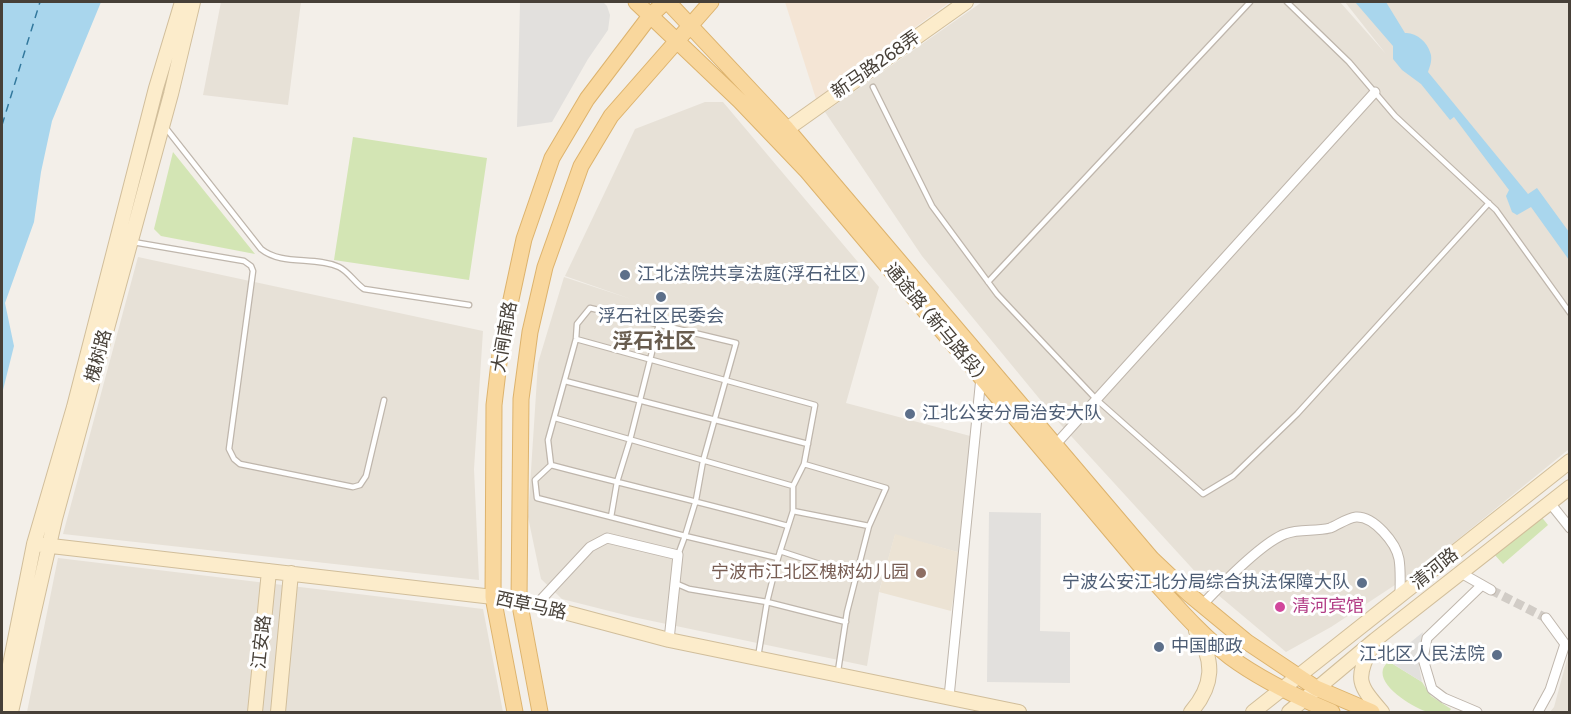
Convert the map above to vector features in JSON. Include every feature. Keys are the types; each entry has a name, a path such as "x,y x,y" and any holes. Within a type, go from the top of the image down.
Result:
{"main road":[{"name":"槐树路","path":"2,705 34,544 74,407 156,88 182,2"},
{"name":"槐树路","path":"11,712 49,545 163,125 193,2"},
{"name":"通途路 (新马路段)","path":"636,2 740,101 806,170 1148,575 1189,619 1228,656 1256,675 1302,700 1332,712"},
{"name":"通途路 (新马路段)","path":"666,2 787,129 1152,559 1247,642 1316,688 1372,712"},
{"name":"大闸南路","path":"515,712 493,597 494,405 501,346 524,239 552,158 587,99 650,15 666,2"},
{"name":"大闸南路","path":"540,712 519,600 521,399 530,332 545,267 581,165 610,116 711,2"},
{"name":"新马路268弄","path":"787,129 966,2"},
{"name":"清河路","path":"1253,712 1569,460"},
{"name":"清河路","path":"1289,712 1375,640 1569,487"},
{"name":"西草马路","path":"34,544 519,600 669,640 1019,712"},
{"name":"江安路","path":"255,712 269,571"},
{"name":"江安路","path":"278,712 291,573"},
{"path":"1189,619 1208,654 1210,668 1209,683 1204,695 1191,712"},
{"path":"1375,640 1361,667 1364,690 1382,712"}],"street":[{"path":"1056,444 1375,93"},
{"path":"949,697 981,377"},
{"path":"1550,503 1569,528"},
{"path":"1202,605 1222,584 1280,536 1298,530 1317,531 1334,527 1355,517 1369,520 1381,530 1394,547 1399,557 1400,596"},
{"path":"536,605 590,548 607,538 678,555 669,640"},
{"path":"1461,573 1487,588 1427,638 1423,659 1432,689 1457,709 1477,712"},
{"path":"1538,712 1550,690 1567,643 1546,618"}],"lane":[{"path":"988,282 1250,2"},
{"path":"1287,2 1349,62 1395,116 1496,210 1569,313"},
{"path":"873,87 932,206 997,294 1096,399 1203,494 1233,476 1297,414 1489,204"},
{"path":"163,125 261,249 270,256 341,268 364,289 469,305"},
{"path":"131,242 244,261 251,266 253,271 229,449 240,465 353,487 360,485 366,476 384,400"},
{"path":"551,465 548,440 576,339 577,324 590,308 736,343 703,461 696,500 678,555"},
{"path":"611,517 617,483 659,324"},
{"path":"576,339 815,405 804,464 793,486 793,511 777,558 758,658"},
{"path":"565,381 808,444"},
{"path":"555,418 793,486"},
{"path":"804,464 886,488 869,526 856,576 838,674"},
{"path":"551,465 617,483 696,500 788,526"},
{"path":"551,465 535,480 537,498 777,558"},
{"path":"793,511 869,526"},
{"path":"780,551 856,576"},
{"path":"675,583 689,589 767,602 846,622"}],"shaded area":[{"path":"221,2 301,2 288,105 203,95"},
{"path":"520,2 603,2 610,15 608,30 588,59 552,122 517,127"},
{"path":"785,2 950,2 816,99"},
{"path":"982,2 1340,2 1386,54 1345,2 1569,2 1569,449 1430,562 1331,627 1286,652 1211,589 1061,425 922,256 825,112"},
{"name":"浮石社区","path":"705,102 723,102 879,287 846,403 974,437 961,553 895,535 879,592 867,666 633,617 562,599 541,579 528,517 538,363 564,277 631,299 565,276 635,129"},
{"path":"138,257 483,331 474,469 479,580 63,534"},
{"path":"989,512 1041,513 1040,631 1070,632 1070,683 987,682"},
{"name":"宁波市江北区槐树幼儿园","path":"895,534 961,553 951,611 879,592"},
{"path":"58,558 483,609 503,712 27,712"},
{"path":"1423,632 1419,650 1422,682 1388,661"},
{"path":"1569,652 1569,712 1550,712 1554,707"}],"green space":[{"path":"353,137 487,158 469,280 334,260"},
{"path":"173,152 255,254 161,236 154,229"},
{"path":"1540,515 1548,525 1503,564 1493,553"},
{"path":"1388,661 1422,682 1431,696 1451,709 1449,712 1425,711 1397,694 1385,682 1383,675 1383,669"}],"water":[{"path":"2,2 101,2 52,121 41,172 34,222 5,303 14,346 2,394"},
{"path":"1355,2 1386,2 1405,33 1413,34 1424,41 1431,57 1428,72 1528,194 1537,188 1569,232 1569,260 1531,207 1517,215 1512,212 1506,196 1509,190 1454,117 1450,120 1421,84 1402,70 1393,59 1393,46"}],"ferry route":[{"path":"2,125 40,2"}],"tunnel":[{"path":"1491,590 1546,618"}],"place":[{"name":"江北法院共享法庭(浮石社区)","path":"625,275"},
{"name":"浮石社区民委会","path":"661,297"},
{"name":"江北公安分局治安大队","path":"910,414"},
{"name":"宁波市江北区槐树幼儿园","path":"921,573"},
{"name":"宁波公安江北分局综合执法保障大队","path":"1362,583"},
{"name":"清河宾馆","path":"1280,607"},
{"name":"中国邮政","path":"1159,647"},
{"name":"江北区人民法院","path":"1497,655"}],"district":[{"name":"浮石社区","path":"654,342"}]}
